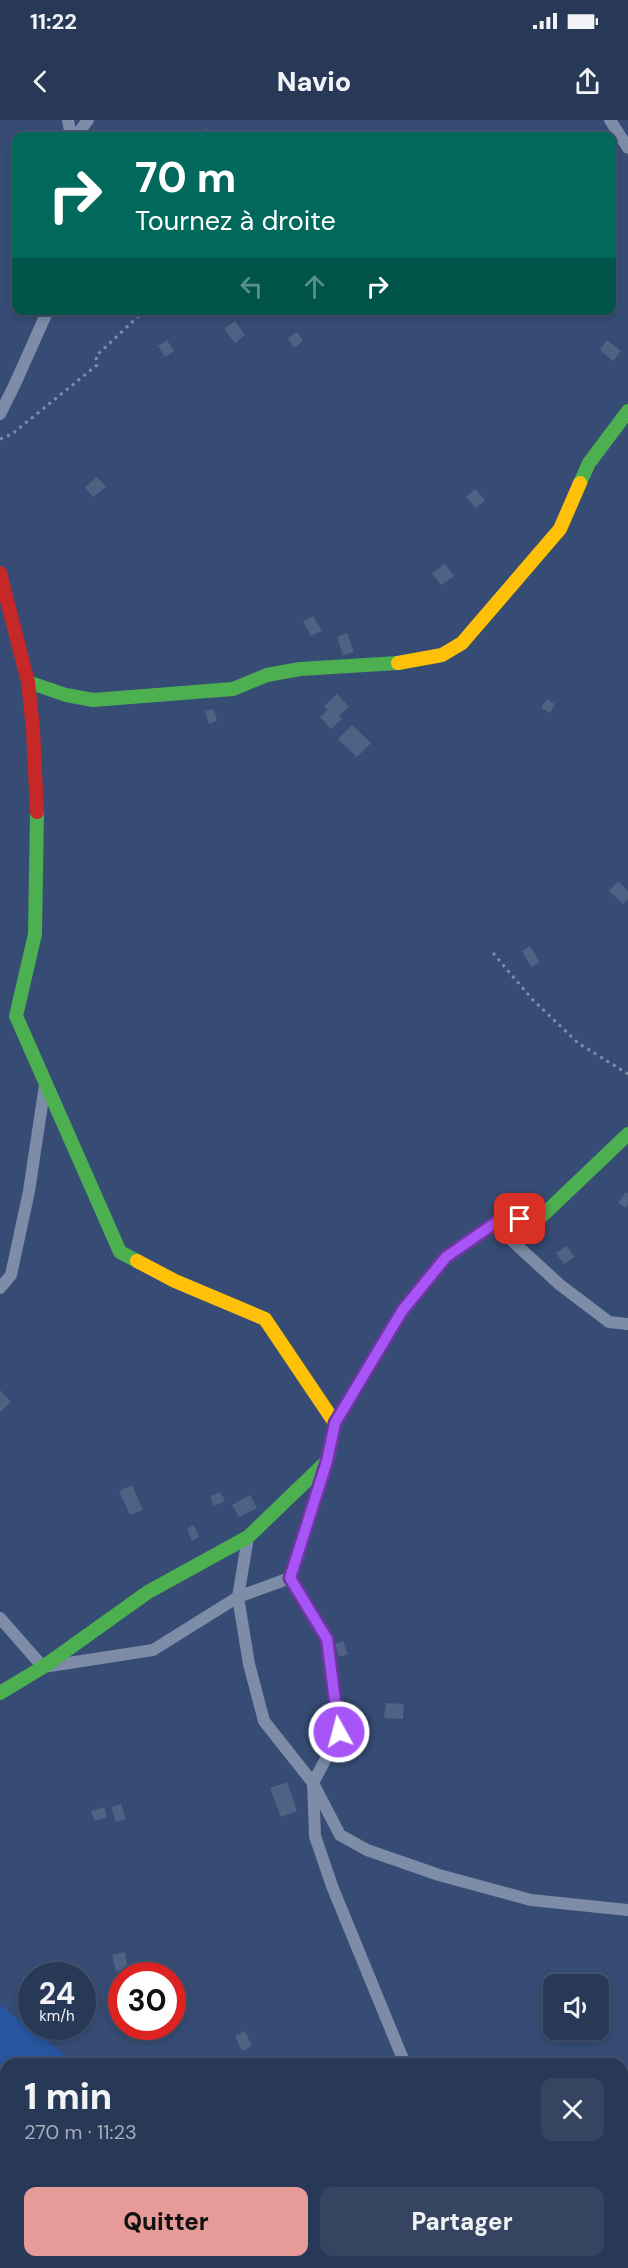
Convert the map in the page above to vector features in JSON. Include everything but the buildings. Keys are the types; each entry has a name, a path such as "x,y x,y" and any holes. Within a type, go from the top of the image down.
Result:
{"street":[{"path":"610,120 628,148"},
{"path":"0,414 46,315"},
{"path":"28,682 66,695 93,700 233,689 267,675 300,669 386,665 442,656 462,643 560,529 589,463 628,411"},
{"path":"0,573 28,682 38,826 35,934 16,1016 120,1252 175,1281 265,1318 335,1423"},
{"path":"0,1288 11,1275 29,1191 45,1084"},
{"path":"403,2058 337,1897 315,1836 314,1783 339,1732 327,1639 290,1578 327,1461 335,1423 402,1311 446,1257 498,1221 542,1216 628,1134"},
{"path":"498,1221 509,1238 560,1284 609,1322 628,1324"},
{"path":"0,1693 43,1667 148,1592 248,1537 327,1461"},
{"path":"248,1537 238,1597 249,1664 264,1721 314,1783 340,1835 368,1850 439,1875 531,1900 628,1910"},
{"path":"43,1667 153,1650 238,1597 290,1578"},
{"path":"0,1618 43,1667"}],"path":[{"path":"0,440 12,434 97,365 96,356 140,315"},
{"path":"493,953 532,999 578,1043 628,1074"}],"shaded area":[{"path":"0,2005 18,2019 18,2040 46,2040 69,2058 0,2058"}],"traffic: fast":[{"path":"580,483 589,463 628,411"},
{"path":"28,682 66,695 93,700 233,689 267,675 300,669 398,663"},
{"path":"37,812 35,934 16,1016 120,1252 137,1261"},
{"path":"456,1250 498,1221 542,1216 628,1134"},
{"path":"0,1693 43,1667 148,1592 248,1537 327,1461 331,1442"}],"traffic: slow":[{"path":"398,663 442,655 462,643 560,529 580,483"},
{"path":"137,1261 175,1281 265,1319 335,1423"}],"traffic: jam":[{"path":"0,573 28,682 37,812"},
{"path":"331,1442 335,1423 402,1311 446,1257 456,1250"}],"route":[{"path":"339,1732 327,1639 290,1578 327,1461 335,1423 402,1311 446,1257 498,1221 520,1219"}]}
